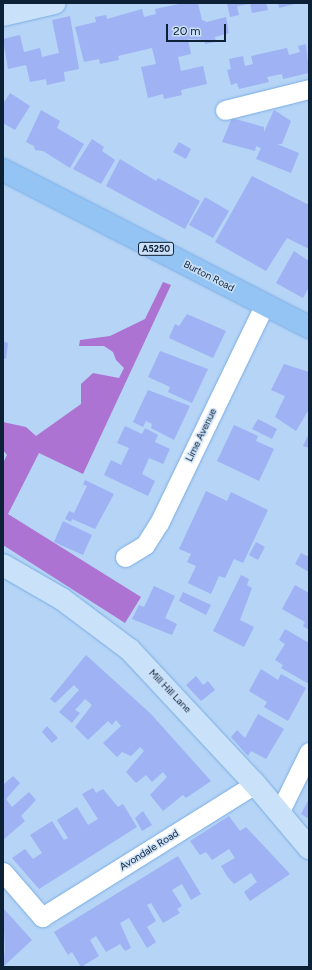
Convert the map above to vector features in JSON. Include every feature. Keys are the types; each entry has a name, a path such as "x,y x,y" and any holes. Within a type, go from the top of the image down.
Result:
{"main road":[{"name":"Burton Road","path":"3,170 309,327"}],"street":[{"path":"3,15 55,3"},
{"path":"226,110 309,89"},
{"name":"Lime Avenue","path":"126,557 145,545 159,523 265,304"},
{"name":"Mill Hill Lane","path":"3,565 62,599 130,650 255,784 309,848"},
{"path":"279,813 309,752"},
{"name":"Avondale Road","path":"3,872 42,917 255,784"}],"shaded area":[{"path":"163,282 171,285 83,474 39,453 8,514 141,597 125,623 3,545 3,463 7,455 3,450 3,422 26,427 36,436 81,404 81,384 93,373 119,378 124,368 116,360 113,352 104,346 79,346 80,340 110,336 145,319"}],"building":[{"path":"184,3 198,3 202,20 207,22 226,17 229,33 215,37 216,42 205,44 204,40 188,39 191,54 178,57 181,71 203,66 207,84 181,90 182,95 164,99 163,94 148,98 141,67 156,64 152,48 118,56 119,60 100,64 99,59 84,62 75,27 96,22 95,17 106,15 107,19 142,9 144,17 156,14 155,9"},
{"path":"227,3 249,4 237,6 239,15 230,17"},
{"path":"250,3 266,3 268,10 252,13"},
{"path":"278,3 295,3 295,4 279,8"},
{"path":"70,16 79,69 64,72 65,81 47,85 46,79 30,82 26,65 8,69 3,39 20,35 24,52 40,48 42,57 59,53 52,20"},
{"path":"306,44 309,73 283,79 282,74 267,77 269,82 239,89 237,83 231,85 227,70 231,69 229,59 243,56 245,66 253,64 251,56 287,48 289,55 300,52 298,46"},
{"path":"10,93 30,106 15,130 3,123 3,104"},
{"path":"41,110 60,121 57,128 84,144 70,168 43,151 35,150 34,146 26,142"},
{"path":"274,110 291,121 282,144 277,144 299,153 291,173 256,159 261,148 256,146 255,151 222,142 232,118 264,127 264,132"},
{"path":"92,139 104,147 102,151 115,160 101,184 73,169"},
{"path":"179,142 191,149 186,159 173,152"},
{"path":"120,159 156,181 158,178 200,201 185,229 106,186"},
{"path":"252,176 309,205 309,249 287,238 266,271 215,242"},
{"path":"205,197 229,211 213,238 189,225"},
{"path":"294,251 309,261 309,287 303,298 276,283"},
{"path":"187,314 226,331 213,358 169,338 175,324 179,326"},
{"path":"3,341 8,343 6,359 3,358"},
{"path":"160,351 208,369 192,403 168,392 170,387 148,377"},
{"path":"284,364 309,372 309,409 296,431 275,417 285,396 271,390"},
{"path":"148,390 190,406 174,440 151,428 152,424 146,421 143,427 133,422"},
{"path":"258,419 277,429 272,439 252,429"},
{"path":"234,425 258,436 256,441 274,449 259,481 217,461"},
{"path":"125,426 142,434 145,428 158,435 155,442 170,449 163,464 149,458 142,474 155,481 148,496 104,475 111,460 121,465 129,448 117,443"},
{"path":"309,433 309,448 303,446"},
{"path":"85,480 114,494 95,529 72,519 71,522 65,519 69,511 74,513 87,486 83,484"},
{"path":"206,491 227,501 231,492 268,510 243,563 234,559 225,578 219,576 211,594 188,583 196,566 187,562 191,554 179,549"},
{"path":"63,521 92,535 83,555 54,542"},
{"path":"256,542 265,547 258,560 249,555"},
{"path":"301,553 309,557 309,572 295,564"},
{"path":"241,575 249,579 247,585 252,588 240,620 254,627 244,647 213,631"},
{"path":"295,585 309,593 309,630 303,626 305,622 282,609"},
{"path":"154,586 175,596 165,618 177,624 172,635 132,619 139,605 144,607"},
{"path":"183,592 211,605 206,615 179,601"},
{"path":"285,629 309,643 309,684 281,668 283,665 275,660 285,644 279,640"},
{"path":"86,655 151,714 211,781 186,798 183,795 163,811 150,795 167,777 163,772 152,782 146,775 136,783 126,772 144,751 140,747 131,756 122,752 117,757 103,743 121,726 116,720 112,725 108,721 88,740 75,727 92,705 85,699 75,710 80,713 72,723 59,712 79,690 74,685 55,703 50,699"},
{"path":"261,669 278,680 281,674 306,688 288,721 264,707 267,702 249,691"},
{"path":"196,676 203,685 208,681 215,690 201,701 186,685"},
{"path":"258,714 284,729 266,759 251,751 248,756 231,737 237,730 245,738"},
{"path":"47,726 58,738 52,743 42,732"},
{"path":"13,776 20,783 6,799 12,807 29,792 36,800 21,816 25,821 3,840 3,785"},
{"path":"93,788 96,793 103,789 118,807 123,804 137,827 39,889 12,858 25,849 33,859 42,853 30,835 52,821 64,840 68,838 57,820 77,807 88,825 98,819 82,794"},
{"path":"309,799 309,819 301,814"},
{"path":"143,811 152,825 142,831 135,818"},
{"path":"229,816 240,831 246,827 290,874 250,901 244,892 257,882 251,873 234,884 221,866 235,858 229,849 212,860 206,852 200,855 190,841"},
{"path":"178,856 201,894 191,900 182,884 172,890 182,906 177,909 180,913 163,923 151,903 147,905 156,921 147,927 156,942 147,948 129,918 120,923 131,948 125,951 120,944 106,952 96,936 90,940 99,956 81,967 72,952 68,955 54,932"},
{"path":"3,908 32,940 3,967 5,949"}]}
